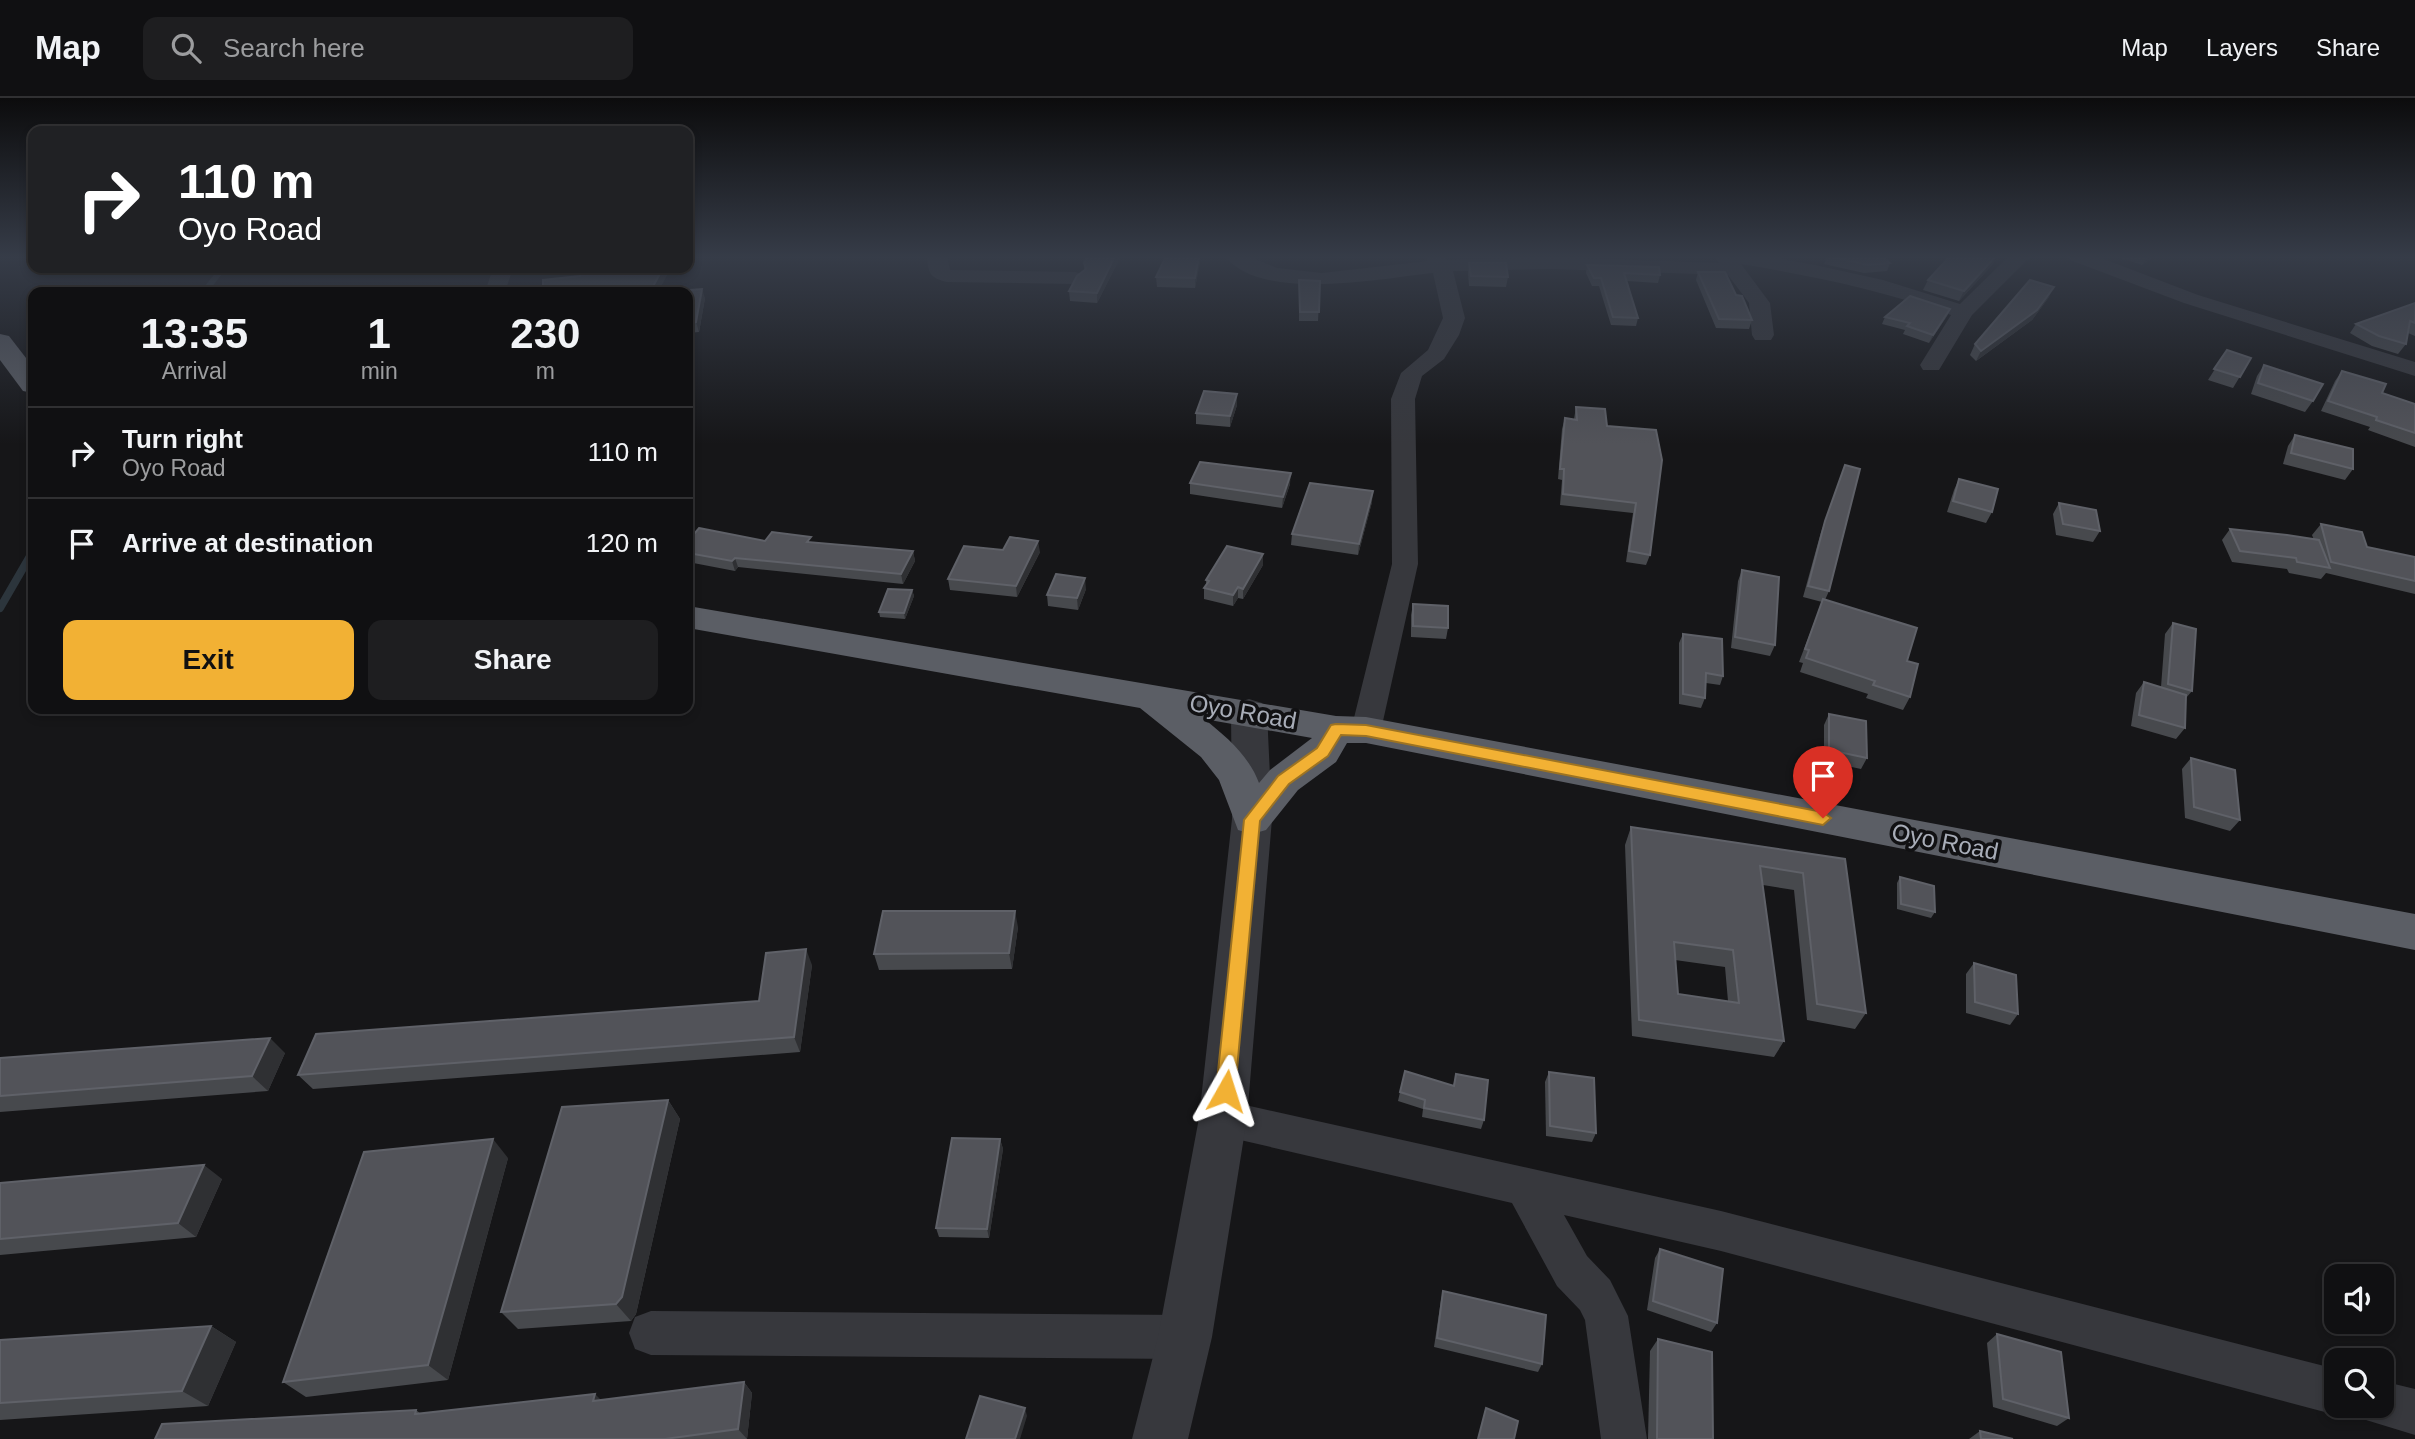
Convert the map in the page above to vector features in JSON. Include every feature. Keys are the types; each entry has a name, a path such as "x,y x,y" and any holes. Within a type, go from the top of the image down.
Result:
{"highway":[{"path":"0,342 28,378"},
{"name":"Oyo Road","path":"693,618 1351,730 2415,932"},
{"path":"1149,696 1214,747 1237,775 1252,820"},
{"path":"1252,820 1284,780 1351,730"}],"street":[{"path":"1351,730 1405,564 1403,399 1412,373 1436,354 1448,335 1454,319"},
{"path":"1761,319 1763,335"},
{"path":"1931,365 1959,319"},
{"path":"2254,319 2415,369"},
{"path":"1160,1439 1185,1337 1223,1118 1252,820 1249,712"},
{"path":"1223,1118 1721,1231 2324,1389"},
{"path":"1525,1186 1572,1271 1595,1295 1606,1316 1625,1439"},
{"path":"651,1333 1185,1337"},
{"path":"2394,1407 2415,1412"}],"building":[{"path":"1892,319 1944,319 1933,335 1907,326 1910,323"},
{"path":"1997,319 2025,319 1981,351 1975,344"},
{"path":"2371,319 2415,319 2415,323 2410,321 2406,344 2379,336 2356,324"},
{"path":"2227,350 2251,358 2240,377 2214,369"},
{"path":"2264,365 2323,384 2313,401 2258,383"},
{"path":"2342,371 2386,384 2382,393 2415,404 2415,433 2328,401"},
{"path":"1204,391 1237,394 1230,416 1196,413"},
{"path":"1576,407 1605,409 1607,426 1656,430 1662,460 1650,555 1629,551 1636,503 1563,494 1564,469 1560,469 1565,418 1577,420"},
{"path":"2295,435 2353,449 2353,469 2291,453"},
{"path":"1200,462 1291,473 1283,497 1190,483"},
{"path":"1845,465 1860,469 1829,591 1808,586 1825,521"},
{"path":"1959,479 1998,489 1992,512 1953,501"},
{"path":"1310,483 1373,491 1359,544 1292,534"},
{"path":"2059,503 2096,510 2100,531 2063,524"},
{"path":"2321,524 2362,532 2367,547 2415,557 2415,581 2331,562"},
{"path":"699,528 765,541 772,532 811,537 807,542 913,551 901,574 735,558 732,561 693,554 693,535"},
{"path":"2230,529 2319,540 2330,568 2297,562 2296,558 2240,551"},
{"path":"1010,537 1038,541 1016,586 948,579 964,546 1003,550"},
{"path":"1227,546 1263,554 1243,589 1238,587 1233,595 1204,588"},
{"path":"1742,570 1779,577 1775,645 1735,637"},
{"path":"1056,574 1085,578 1077,598 1047,595"},
{"path":"888,589 912,590 904,613 879,612"},
{"path":"1823,599 1917,628 1907,661 1918,664 1910,697 1873,685 1875,681 1806,658 1809,650 1805,649"},
{"path":"1413,604 1448,606 1448,628 1413,626"},
{"path":"2173,623 2196,629 2192,691 2168,684"},
{"path":"1683,634 1722,639 1723,676 1706,673 1705,698 1683,694"},
{"path":"2144,682 2186,695 2185,728 2139,715"},
{"path":"1829,714 1866,721 1867,758 1829,750"},
{"path":"2191,758 2235,770 2240,820 2194,807"},
{"path":"1631,827 1845,859 1866,1013 1817,1004 1803,873 1760,866 1784,1041 1639,1020","holes":["1674,942 1733,950 1739,1003 1678,994"]},
{"path":"1900,877 1934,886 1935,912 1901,904"},
{"path":"883,911 1015,911 1009,953 874,954"},
{"path":"806,949 794,1037 298,1075 316,1034 759,1001 766,953"},
{"path":"1974,963 2016,975 2018,1014 1975,1002"},
{"path":"270,1038 252,1076 0,1096 0,1058"},
{"path":"1405,1071 1454,1086 1456,1074 1488,1080 1484,1120 1424,1108 1425,1100 1400,1092"},
{"path":"1549,1072 1594,1078 1596,1133 1550,1126"},
{"path":"668,1100 622,1297 616,1304 501,1312 562,1107"},
{"path":"952,1138 1000,1139 987,1229 936,1228"},
{"path":"493,1139 428,1365 283,1382 364,1152"},
{"path":"204,1165 178,1223 0,1239 0,1183"},
{"path":"1660,1249 1723,1269 1717,1323 1653,1301"},
{"path":"1443,1291 1546,1315 1542,1364 1437,1338"},
{"path":"211,1326 182,1391 0,1403 0,1340"},
{"path":"1997,1334 2061,1352 2069,1418 2003,1399"},
{"path":"1658,1339 1712,1352 1713,1439 1657,1439"},
{"path":"744,1382 738,1429 665,1439 155,1439 162,1424 416,1410 415,1414 595,1394 593,1401"},
{"path":"980,1396 1025,1408 1015,1439 966,1439"},
{"path":"1486,1408 1518,1421 1514,1439 1478,1439"},
{"path":"1980,1431 2013,1439 1981,1439"}],"waterway":[{"path":"0,608 28,560"}],"route":[{"path":"1226,1091 1252,820 1284,780 1323,752 1336,729 1366,730 1823,818"}]}
